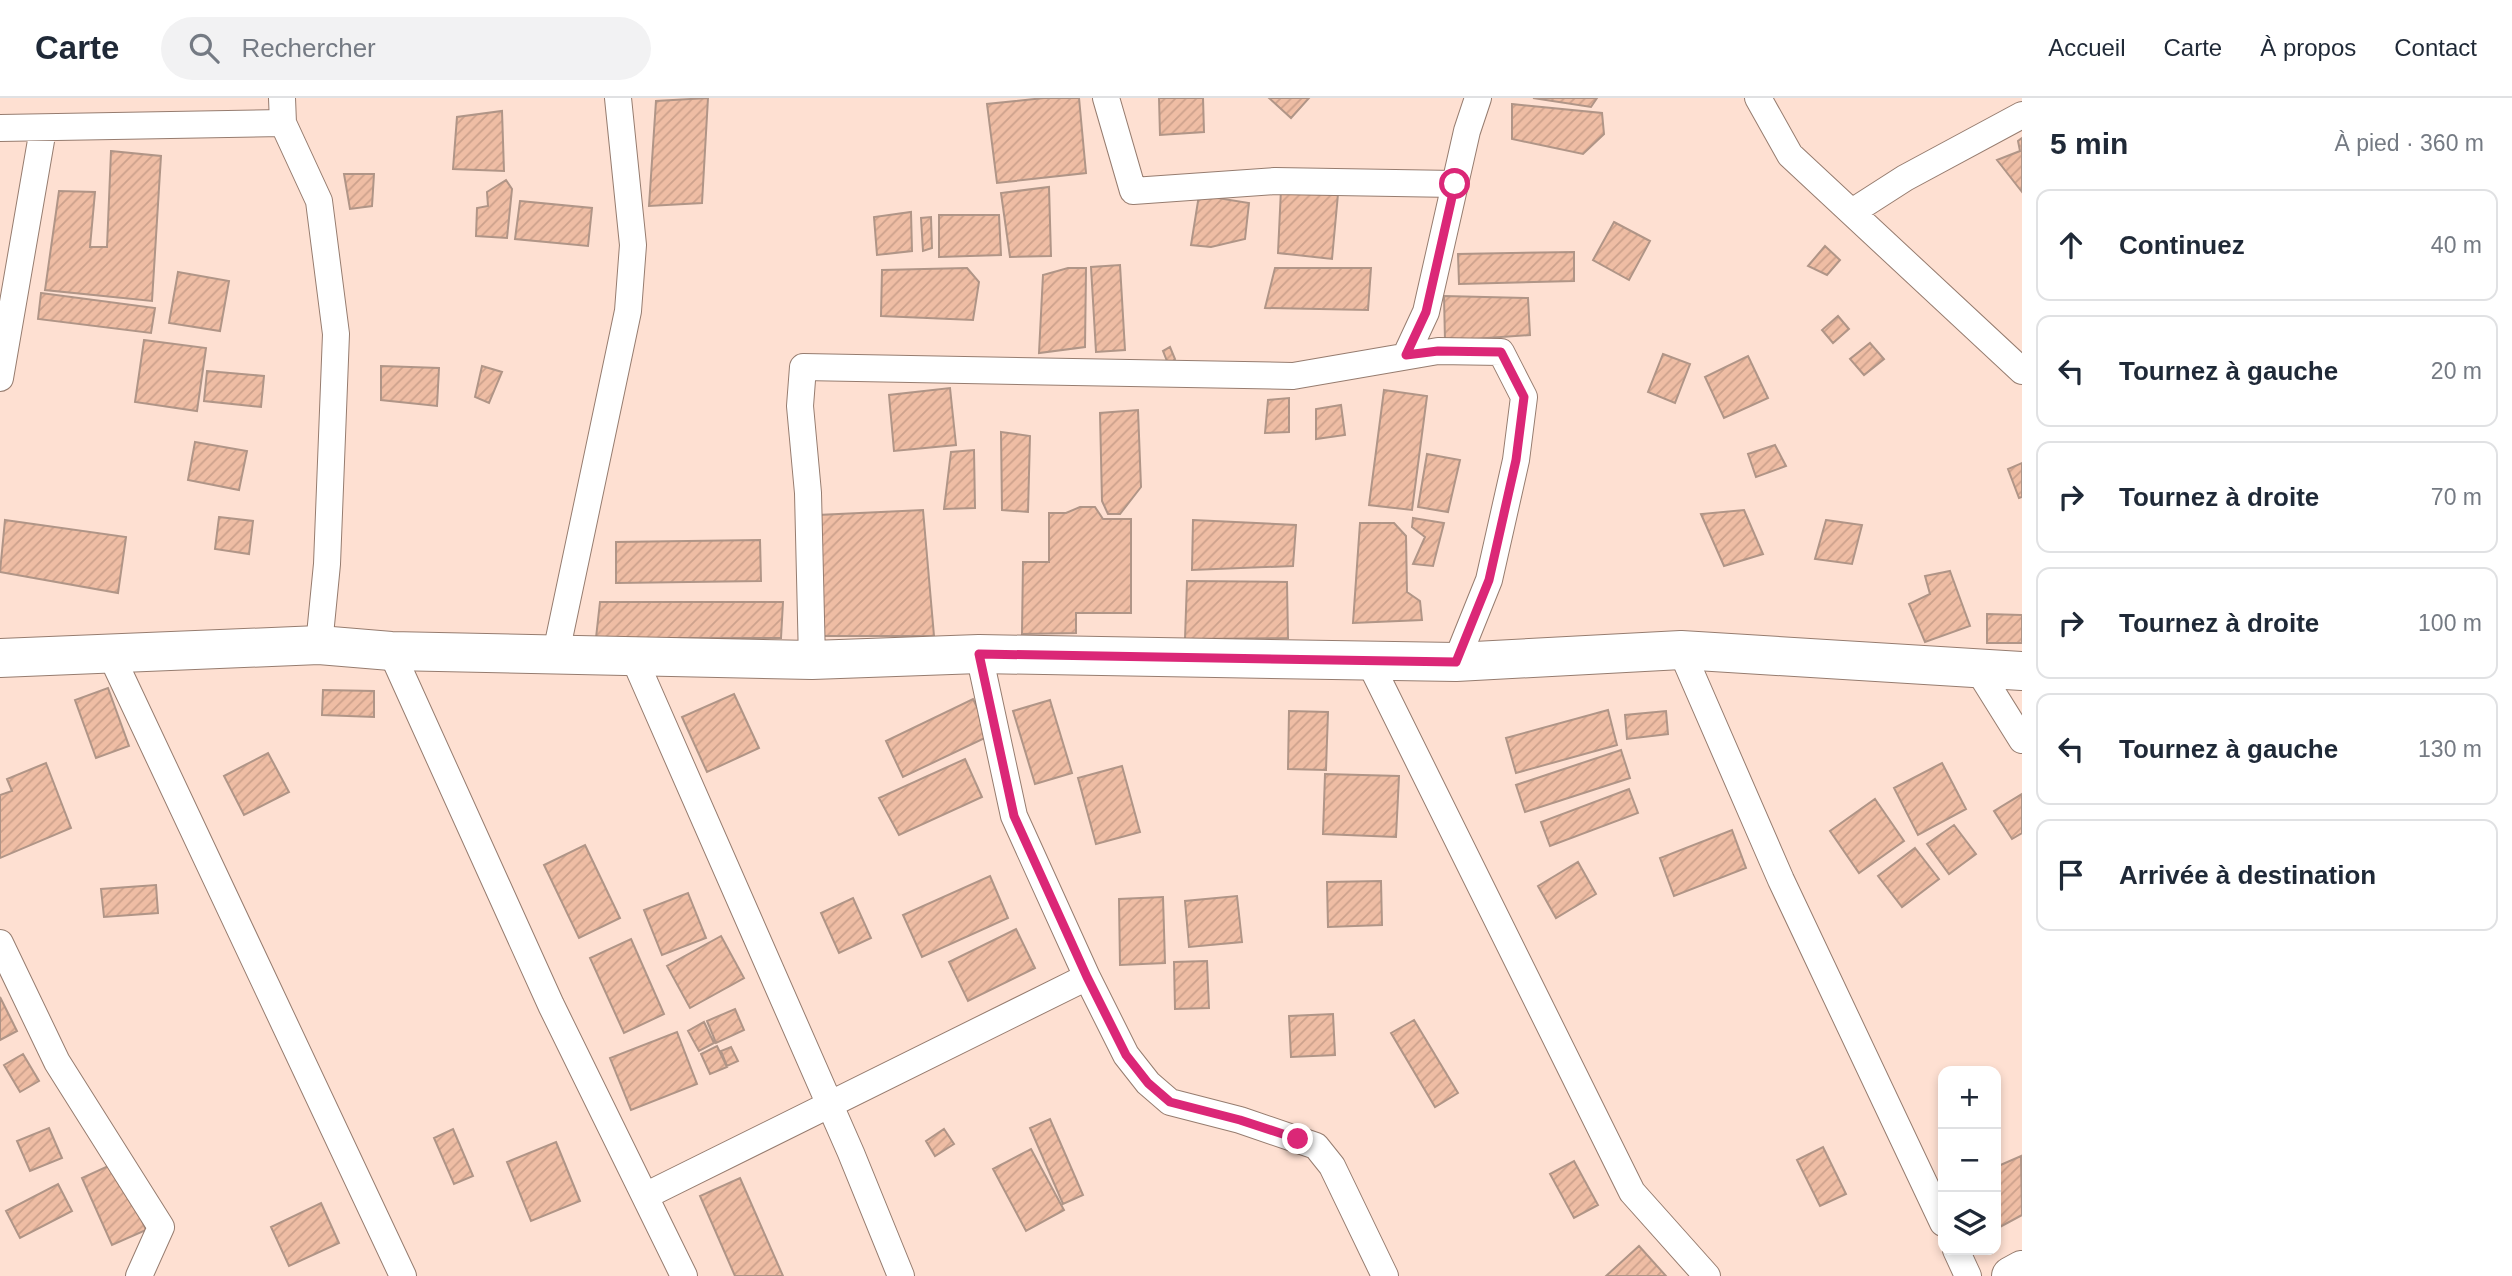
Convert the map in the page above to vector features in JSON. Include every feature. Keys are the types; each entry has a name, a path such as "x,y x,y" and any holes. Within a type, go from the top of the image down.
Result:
{"street":[{"path":"556,653 628,311 633,245 618,98"},
{"path":"1106,98 1133,191 1275,181 1455,184"},
{"path":"1406,355 1426,312 1478,98"},
{"path":"1758,98 1790,155 2022,371"},
{"path":"0,128 43,129 283,111 319,201 336,334 327,564 319,645"},
{"path":"1852,212 1905,178 2022,115"},
{"path":"0,378 43,129"},
{"path":"812,660 808,493 800,406 803,368 1293,376 1329,372 1406,355 1438,351 1501,352 1524,397 1516,460 1489,580 1456,662"},
{"path":"0,658 319,645 391,651 812,660 979,654 1370,663 1456,662 1681,649 2022,671"},
{"path":"1681,649 1782,880 1938,1212"},
{"path":"391,651 551,1005 684,1276"},
{"path":"110,653 403,1276"},
{"path":"979,654 1014,816 1087,977 1126,1055 1148,1083 1170,1102 1240,1120 1317,1146 1332,1167 1385,1276"},
{"path":"633,656 830,1106 901,1276"},
{"path":"1370,663 1632,1192 1707,1276"},
{"path":"1977,668 2022,740"},
{"path":"0,943 57,1062 162,1227 139,1276"},
{"path":"645,1196 1087,977"},
{"path":"1958,1255 1968,1276"},
{"path":"2011,1276 2022,1270"}],"building":[{"path":"708,98 702,203 649,206 656,101"},
{"path":"1044,98 1079,98 1086,173 997,183 987,104"},
{"path":"1159,98 1203,98 1204,132 1160,135"},
{"path":"1269,98 1309,98 1291,118"},
{"path":"1533,98 1597,98 1591,107"},
{"path":"1512,104 1602,113 1604,134 1583,154 1512,139"},
{"path":"502,111 504,171 453,169 457,117"},
{"path":"2022,138 2022,192 1997,160 2020,151 2018,141"},
{"path":"111,151 161,156 152,301 45,290 59,191 95,192 90,247 107,247"},
{"path":"344,174 374,174 372,206 350,209"},
{"path":"506,180 512,189 507,238 476,236 477,208 488,206 487,192"},
{"path":"1049,187 1051,256 1010,257 1001,193"},
{"path":"1281,189 1338,194 1332,259 1278,253"},
{"path":"1199,195 1249,203 1245,239 1211,247 1191,245"},
{"path":"520,201 592,208 588,246 515,239"},
{"path":"911,212 912,251 877,255 874,217"},
{"path":"939,215 999,215 1001,255 939,257"},
{"path":"931,217 932,248 923,251 921,218"},
{"path":"1614,222 1650,241 1629,280 1593,260"},
{"path":"1825,246 1840,260 1827,275 1808,266"},
{"path":"1574,252 1574,281 1459,284 1458,254"},
{"path":"1120,265 1125,350 1096,352 1091,267"},
{"path":"967,268 979,282 973,320 881,316 882,270"},
{"path":"1068,268 1086,268 1085,347 1039,353 1043,275"},
{"path":"1275,268 1371,268 1368,310 1265,308"},
{"path":"178,272 229,281 220,331 169,323"},
{"path":"41,293 155,308 151,333 38,319"},
{"path":"1444,296 1528,298 1530,335 1445,341"},
{"path":"1838,316 1849,329 1833,343 1822,330"},
{"path":"144,340 206,348 197,411 135,402"},
{"path":"1870,343 1884,359 1864,375 1850,359"},
{"path":"1170,347 1175,359 1169,366 1163,351"},
{"path":"1663,354 1690,364 1675,403 1648,392"},
{"path":"1748,356 1768,398 1724,418 1705,377"},
{"path":"381,366 439,368 437,406 381,400"},
{"path":"482,366 502,372 489,403 475,397"},
{"path":"207,371 264,376 261,407 204,401"},
{"path":"950,388 956,445 894,451 889,395"},
{"path":"1384,390 1427,396 1412,510 1369,505"},
{"path":"1289,398 1289,432 1265,433 1268,400"},
{"path":"1341,405 1345,435 1316,439 1316,409"},
{"path":"1138,410 1141,487 1120,514 1108,514 1102,501 1100,413"},
{"path":"1001,432 1030,436 1028,512 1002,510"},
{"path":"195,442 247,451 239,490 188,480"},
{"path":"1775,445 1786,466 1756,477 1748,454"},
{"path":"974,450 975,508 944,509 951,452"},
{"path":"1427,454 1460,460 1448,512 1418,507"},
{"path":"2022,463 2022,497 2019,498 2008,469"},
{"path":"1080,507 1095,507 1103,519 1131,519 1131,613 1076,613 1076,633 1022,634 1023,562 1049,562 1049,513 1066,513"},
{"path":"923,510 934,636 823,636 818,515"},
{"path":"1744,510 1763,554 1724,566 1701,514"},
{"path":"219,517 253,521 249,554 215,549"},
{"path":"1413,518 1444,523 1433,566 1413,564 1425,537 1412,527"},
{"path":"5,520 126,537 118,593 0,572"},
{"path":"1193,520 1296,525 1293,566 1192,570"},
{"path":"1826,520 1862,525 1852,564 1815,559"},
{"path":"1360,523 1394,523 1406,536 1407,592 1420,601 1422,620 1353,623"},
{"path":"760,540 761,581 616,583 616,542"},
{"path":"1950,571 1970,626 1925,642 1909,604 1930,594 1925,576"},
{"path":"1187,581 1287,582 1288,638 1185,639"},
{"path":"600,602 783,602 781,638 596,638"},
{"path":"1987,614 2022,615 2022,643 1987,643"},
{"path":"108,688 129,746 96,758 75,700"},
{"path":"323,690 374,691 374,717 322,715"},
{"path":"734,694 759,748 707,772 682,717"},
{"path":"973,699 991,735 903,777 886,741"},
{"path":"1050,700 1072,773 1035,784 1013,711"},
{"path":"1608,710 1617,745 1516,773 1506,738"},
{"path":"1289,711 1328,712 1326,770 1288,769"},
{"path":"1666,711 1668,734 1627,739 1625,715"},
{"path":"1621,750 1630,778 1525,812 1516,785"},
{"path":"268,753 289,792 244,815 224,776"},
{"path":"965,759 982,797 899,835 879,798"},
{"path":"46,763 71,828 0,858 0,795 12,791 7,779"},
{"path":"1942,763 1966,809 1918,835 1894,788"},
{"path":"1122,766 1140,832 1096,844 1078,778"},
{"path":"1325,774 1399,776 1396,837 1323,834"},
{"path":"1629,789 1638,813 1550,846 1541,822"},
{"path":"2022,794 2022,833 2012,839 1994,811"},
{"path":"1875,799 1904,841 1859,873 1830,831"},
{"path":"1954,825 1976,854 1949,874 1927,844"},
{"path":"1732,830 1746,868 1674,896 1660,858"},
{"path":"585,845 620,918 579,938 544,865"},
{"path":"1915,848 1939,879 1902,907 1878,876"},
{"path":"1578,862 1596,894 1556,918 1538,886"},
{"path":"990,876 1008,918 922,957 903,915"},
{"path":"1381,881 1382,925 1328,927 1327,882"},
{"path":"156,885 158,913 104,917 101,889"},
{"path":"688,893 706,938 662,955 644,910"},
{"path":"1237,896 1242,942 1189,947 1185,901"},
{"path":"1163,897 1165,963 1120,965 1119,899"},
{"path":"853,898 871,938 839,953 821,913"},
{"path":"1016,929 1035,968 968,1001 949,962"},
{"path":"721,936 744,978 690,1008 667,966"},
{"path":"631,939 664,1014 624,1033 590,958"},
{"path":"1207,961 1209,1008 1175,1009 1174,962"},
{"path":"0,997 17,1031 0,1040"},
{"path":"735,1009 744,1030 716,1043 707,1021"},
{"path":"1333,1014 1335,1055 1291,1057 1289,1016"},
{"path":"1414,1020 1458,1093 1435,1107 1391,1033"},
{"path":"704,1022 714,1043 699,1051 688,1031"},
{"path":"677,1032 697,1084 631,1110 610,1058"},
{"path":"717,1046 727,1067 710,1074 701,1054"},
{"path":"731,1047 738,1061 727,1066 721,1051"},
{"path":"23,1054 39,1081 20,1092 4,1065"},
{"path":"1050,1119 1083,1195 1063,1204 1030,1128"},
{"path":"49,1128 62,1158 30,1171 17,1141"},
{"path":"453,1129 473,1176 454,1184 434,1138"},
{"path":"944,1129 954,1144 935,1156 926,1141"},
{"path":"556,1142 580,1201 531,1221 507,1162"},
{"path":"1823,1147 1846,1194 1820,1206 1797,1160"},
{"path":"1031,1149 1064,1210 1026,1231 993,1169"},
{"path":"2021,1156 2022,1215 2001,1226 2001,1192 2001,1165"},
{"path":"1574,1161 1598,1205 1574,1218 1550,1174"},
{"path":"117,1162 146,1230 112,1245 82,1178"},
{"path":"740,1178 783,1276 735,1276 700,1196"},
{"path":"58,1184 72,1211 20,1238 6,1211"},
{"path":"321,1203 339,1243 289,1266 271,1227"},
{"path":"1639,1246 1666,1276 1606,1276"}],"route":[{"path":"1298,1139 1240,1120 1170,1102 1148,1083 1126,1055 1087,977 1014,816 979,654 1370,663 1456,662 1489,580 1516,460 1524,397 1501,352 1438,351 1406,355 1426,312 1455,184"}]}
